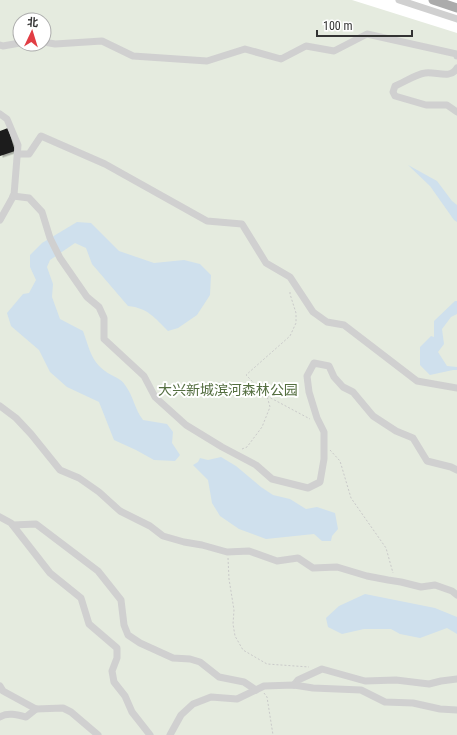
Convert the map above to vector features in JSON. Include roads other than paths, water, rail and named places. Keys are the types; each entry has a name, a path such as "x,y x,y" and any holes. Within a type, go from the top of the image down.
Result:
{"main road":[{"path":"433,0 457,8"}],"street":[{"path":"399,0 457,19"},
{"path":"52,43 102,41 133,56 208,61 245,49 281,60 306,46 334,50 367,34 456,54 457,56"},
{"path":"0,45 12,44"},
{"path":"457,68 449,75 425,73 395,86 392,92 395,96 426,104 447,105 457,112"},
{"path":"0,114 7,119 18,145 13,196 0,220"},
{"path":"18,154 30,154 41,136 105,164 206,221 242,224 266,263 290,277 312,312 327,322 344,325 417,380 457,388"},
{"path":"13,196 29,198 42,212 50,238 60,258 87,297 99,307 104,318 104,339 144,376 155,397 186,425 222,447 256,465 272,479 308,488 320,482 324,459 324,432 320,425 309,392 307,376 314,363 329,366 342,387 353,392 373,416 396,431 413,438 427,462 451,467 457,470"},
{"path":"0,406 16,418 60,470 79,478 99,492 120,511 150,526 163,536 226,552 249,551 276,561 298,558 313,568 337,567 421,587 435,585 452,591 457,595"},
{"path":"0,517 13,525 50,572 81,598 88,624 117,648 117,658 112,671 114,682 125,696 132,712 150,735"},
{"path":"13,525 36,524 98,571 121,600 124,625 128,635 140,643 173,658 190,659 200,662 219,677 244,682 258,689"},
{"path":"294,685 298,680 322,669 365,681 396,680 429,684 457,679"},
{"path":"170,735 181,715 193,704 211,697 237,699 264,686 294,685 313,688 361,690 386,702 413,703 440,709 457,710"},
{"path":"0,686 3,691 36,709 62,708 71,712 98,735"},
{"path":"0,717 3,715 15,715 26,717 36,709"}],"water":[{"path":"408,165 437,181 452,201 457,205 457,222 454,220 430,186"},
{"path":"77,222 91,223 119,251 154,263 184,260 200,264 211,275 210,295 197,315 178,328 168,331 151,314 141,309 128,306 92,264 86,248 75,243 50,260 47,267 53,284 52,297 60,319 83,331 96,363 123,383 128,389 143,420 167,424 173,432 172,443 180,455 175,461 154,460 114,440 99,402 67,387 50,372 39,350 11,326 7,313 23,294 29,293 36,280 30,267 30,255 42,243"},
{"path":"455,301 457,301 457,314 451,317 442,329 444,344 438,352 447,366 457,367 457,370 430,375 420,365 420,347 431,336 434,337 434,321"},
{"path":"221,457 236,466 273,495 290,499 306,509 317,507 335,513 338,529 332,536 331,541 322,541 314,534 266,539 239,529 220,516 212,503 208,480 193,465 198,462 200,458 208,460"},
{"path":"365,594 435,608 457,617 457,634 447,628 420,638 400,634 391,629 364,629 342,634 328,627 326,618 339,606"}],"park label":[{"name":"大兴新城滨河森林公园","path":"228,390"}]}
